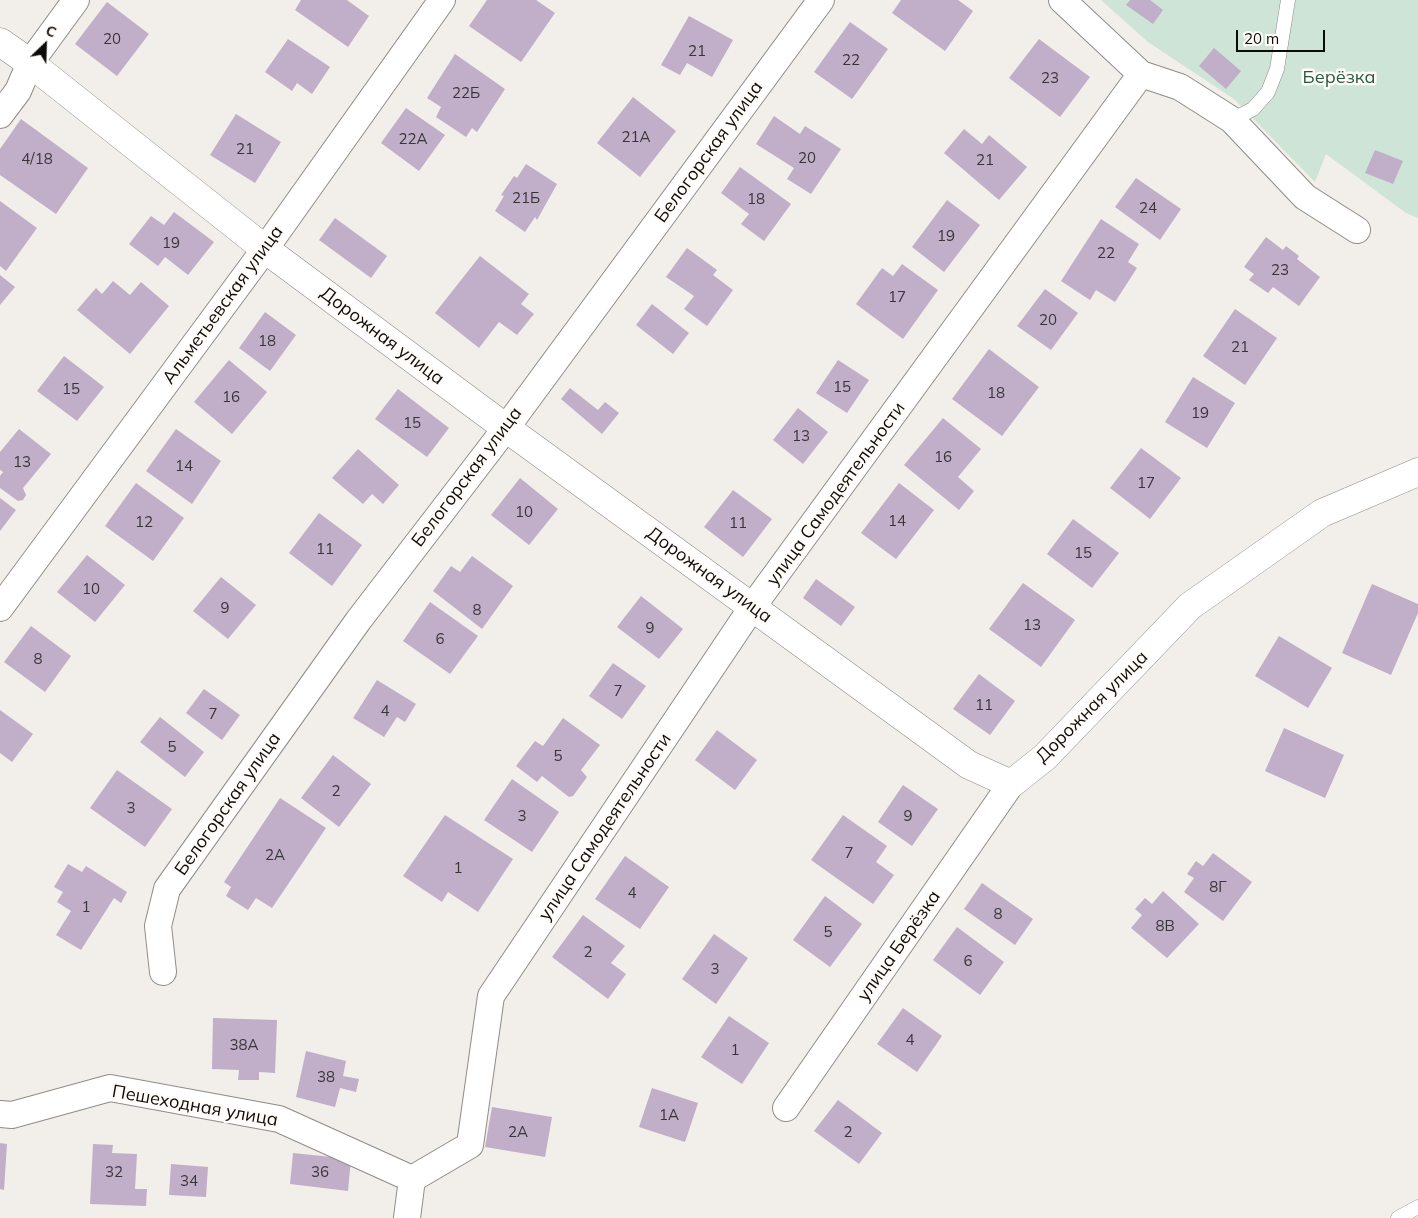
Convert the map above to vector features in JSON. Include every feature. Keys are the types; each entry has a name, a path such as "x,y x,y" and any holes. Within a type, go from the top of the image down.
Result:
{"street":[{"path":"0,115 18,91 30,63 76,0"},
{"name":"Альметьевская улица","path":"0,608 265,248 442,0"},
{"name":"Белогорская улица","path":"164,972 158,926 167,889 358,621 506,428 821,0"},
{"path":"1062,0 1141,74 1180,87 1232,120 1305,197 1357,230"},
{"name":"Дорожная улица","path":"0,42 30,63 265,248 506,428 754,606 969,765 1011,784 1045,757 1190,606 1322,513 1418,472"},
{"name":"улица Самодеятельности","path":"412,1179 470,1145 491,996 754,606 1141,74"},
{"name":"улица Берёзка","path":"786,1108 1011,784"},
{"name":"Пешеходная улица","path":"0,1114 12,1115 110,1088 279,1119 412,1179"},
{"path":"406,1218 412,1179"}],"lane":[{"path":"1232,120 1253,109 1268,92 1277,69 1288,0"},
{"path":"1398,1218 1402,1218 1418,1207"}],"green space":[{"name":"Берёзка","path":"1101,0 1418,0 1418,218 1406,213 1326,154 1315,182 1234,99 1148,42"}],"building":[{"path":"301,0 347,0 369,16 348,47 295,10"},
{"path":"487,0 536,0 555,13 521,62 469,26"},
{"path":"901,0 958,0 973,11 945,51 892,13"},
{"path":"1130,0 1150,0 1163,10 1153,24 1126,5"},
{"path":"107,2 149,34 117,76 75,44"},
{"path":"689,16 733,40 712,77 687,63 680,75 661,65"},
{"path":"850,22 888,49 852,99 814,72"},
{"path":"288,39 330,67 312,94 297,83 292,91 265,72"},
{"path":"1039,39 1090,77 1060,117 1009,78"},
{"path":"1214,48 1241,71 1226,89 1199,66"},
{"path":"455,54 505,89 477,132 472,128 466,137 436,117 441,107 427,98"},
{"path":"633,97 676,131 640,177 597,143"},
{"path":"406,108 445,135 419,171 381,143"},
{"path":"236,114 281,142 255,183 210,155"},
{"path":"774,116 800,134 805,126 841,149 811,194 787,179 794,168 756,144"},
{"path":"21,119 88,168 56,214 0,175 0,149"},
{"path":"964,129 982,144 989,135 1027,167 999,200 944,153"},
{"path":"1375,150 1403,161 1393,184 1365,173"},
{"path":"526,164 557,184 537,220 535,217 525,232 495,211 504,196 501,195 514,176 517,178"},
{"path":"740,167 791,204 764,241 741,224 749,214 721,193"},
{"path":"1136,178 1181,209 1160,240 1115,207"},
{"path":"947,200 980,225 944,272 912,247"},
{"path":"0,201 37,228 6,271 0,266"},
{"path":"174,212 214,242 188,275 165,257 158,266 129,244 151,216 164,225"},
{"path":"335,218 387,256 371,278 319,240"},
{"path":"1101,219 1139,244 1128,262 1137,268 1115,302 1096,290 1090,300 1061,281"},
{"path":"1266,237 1283,250 1286,246 1299,256 1297,259 1320,277 1299,306 1273,287 1268,293 1249,280 1254,274 1244,267"},
{"path":"687,248 717,270 713,275 733,290 707,326 684,309 694,296 666,277"},
{"path":"480,256 529,294 521,304 534,314 517,335 499,322 479,348 435,313"},
{"path":"902,264 938,290 903,339 856,304 882,268 893,276"},
{"path":"0,275 15,287 0,305"},
{"path":"113,281 130,295 141,282 169,306 130,354 77,310 96,288 102,294"},
{"path":"1045,289 1078,313 1051,350 1017,326"},
{"path":"652,304 689,333 673,354 636,325"},
{"path":"1235,309 1277,338 1245,385 1203,356"},
{"path":"265,312 296,335 270,371 239,348"},
{"path":"989,349 1039,387 1002,436 952,399"},
{"path":"64,356 104,387 77,421 37,391"},
{"path":"229,360 267,392 232,434 194,402"},
{"path":"838,360 869,380 847,413 816,393"},
{"path":"1193,377 1235,403 1207,448 1165,422"},
{"path":"570,388 598,410 605,402 619,413 602,434 561,399"},
{"path":"398,389 449,428 427,457 375,419"},
{"path":"798,408 828,432 803,464 773,440"},
{"path":"943,418 981,449 958,477 974,491 959,510 904,465"},
{"path":"19,429 51,454 23,488 26,495 23,500 18,501 0,488 0,476 3,472 0,470 0,452"},
{"path":"176,429 221,461 192,504 146,471"},
{"path":"1141,448 1181,478 1150,519 1110,488"},
{"path":"358,449 399,485 383,504 372,494 363,504 332,478"},
{"path":"520,478 558,509 529,545 491,515"},
{"path":"136,483 184,518 153,561 105,526"},
{"path":"899,483 934,510 896,559 861,533"},
{"path":"733,490 772,519 743,557 704,527"},
{"path":"0,498 16,510 0,531"},
{"path":"319,513 362,545 332,586 289,553"},
{"path":"1073,519 1119,553 1092,588 1047,554"},
{"path":"87,555 125,585 95,622 57,592"},
{"path":"472,556 513,586 482,629 433,591 451,566 460,572"},
{"path":"221,577 256,605 228,639 193,611"},
{"path":"816,579 855,607 841,626 803,598"},
{"path":"1023,583 1075,620 1041,667 989,629"},
{"path":"1372,584 1418,604 1418,613 1391,675 1342,653"},
{"path":"641,596 683,629 659,659 617,627"},
{"path":"430,602 478,636 450,674 403,641"},
{"path":"31,626 71,656 45,692 4,662"},
{"path":"1279,636 1332,668 1308,708 1255,676"},
{"path":"613,663 646,686 622,719 589,696"},
{"path":"979,674 1015,701 990,735 953,709"},
{"path":"377,680 416,704 405,722 397,717 384,737 353,718"},
{"path":"204,689 240,715 222,740 186,713"},
{"path":"0,710 33,734 12,762 0,753"},
{"path":"160,717 204,752 185,777 140,742"},
{"path":"563,718 600,745 581,770 587,777 573,796 569,797 542,776 537,782 516,766 535,741 543,746"},
{"path":"1284,728 1344,755 1325,798 1265,771"},
{"path":"717,730 757,760 735,790 695,760"},
{"path":"333,755 371,784 339,827 301,798"},
{"path":"117,770 172,809 145,847 90,808"},
{"path":"512,779 559,812 532,852 484,820"},
{"path":"903,785 938,809 912,846 878,822"},
{"path":"280,798 326,828 272,908 256,898 248,910 226,896 231,887 224,882"},
{"path":"445,815 513,859 478,912 448,892 442,902 403,876"},
{"path":"843,815 887,846 876,862 894,875 873,904 811,860"},
{"path":"1213,853 1252,882 1223,921 1184,892 1194,878 1187,874 1196,861 1203,866"},
{"path":"625,856 669,887 640,929 595,899"},
{"path":"68,864 82,872 86,866 127,892 121,903 114,898 81,950 56,935 71,911 57,902 63,892 54,887"},
{"path":"982,883 1033,919 1015,945 964,909"},
{"path":"1163,891 1199,924 1167,958 1131,928 1142,915 1135,909 1145,898 1152,904"},
{"path":"825,896 862,924 830,967 793,940"},
{"path":"583,915 625,946 611,963 626,974 608,999 552,957"},
{"path":"957,927 1004,962 980,995 933,960"},
{"path":"714,934 748,958 716,1004 682,979"},
{"path":"903,1008 942,1036 917,1072 877,1044"},
{"path":"729,1016 769,1043 742,1084 701,1057"},
{"path":"213,1018 277,1020 275,1073 259,1072 259,1080 238,1080 239,1070 212,1069"},
{"path":"306,1051 346,1061 343,1076 359,1079 356,1092 340,1088 335,1107 296,1097"},
{"path":"652,1088 698,1103 685,1142 639,1127"},
{"path":"838,1100 882,1133 859,1164 814,1131"},
{"path":"492,1107 552,1117 545,1157 485,1147"},
{"path":"0,1143 7,1144 4,1190 0,1189"},
{"path":"93,1144 113,1145 112,1153 137,1154 135,1189 147,1189 146,1206 90,1204"},
{"path":"293,1153 351,1159 348,1191 290,1184"},
{"path":"171,1164 208,1167 206,1197 169,1195"}]}
